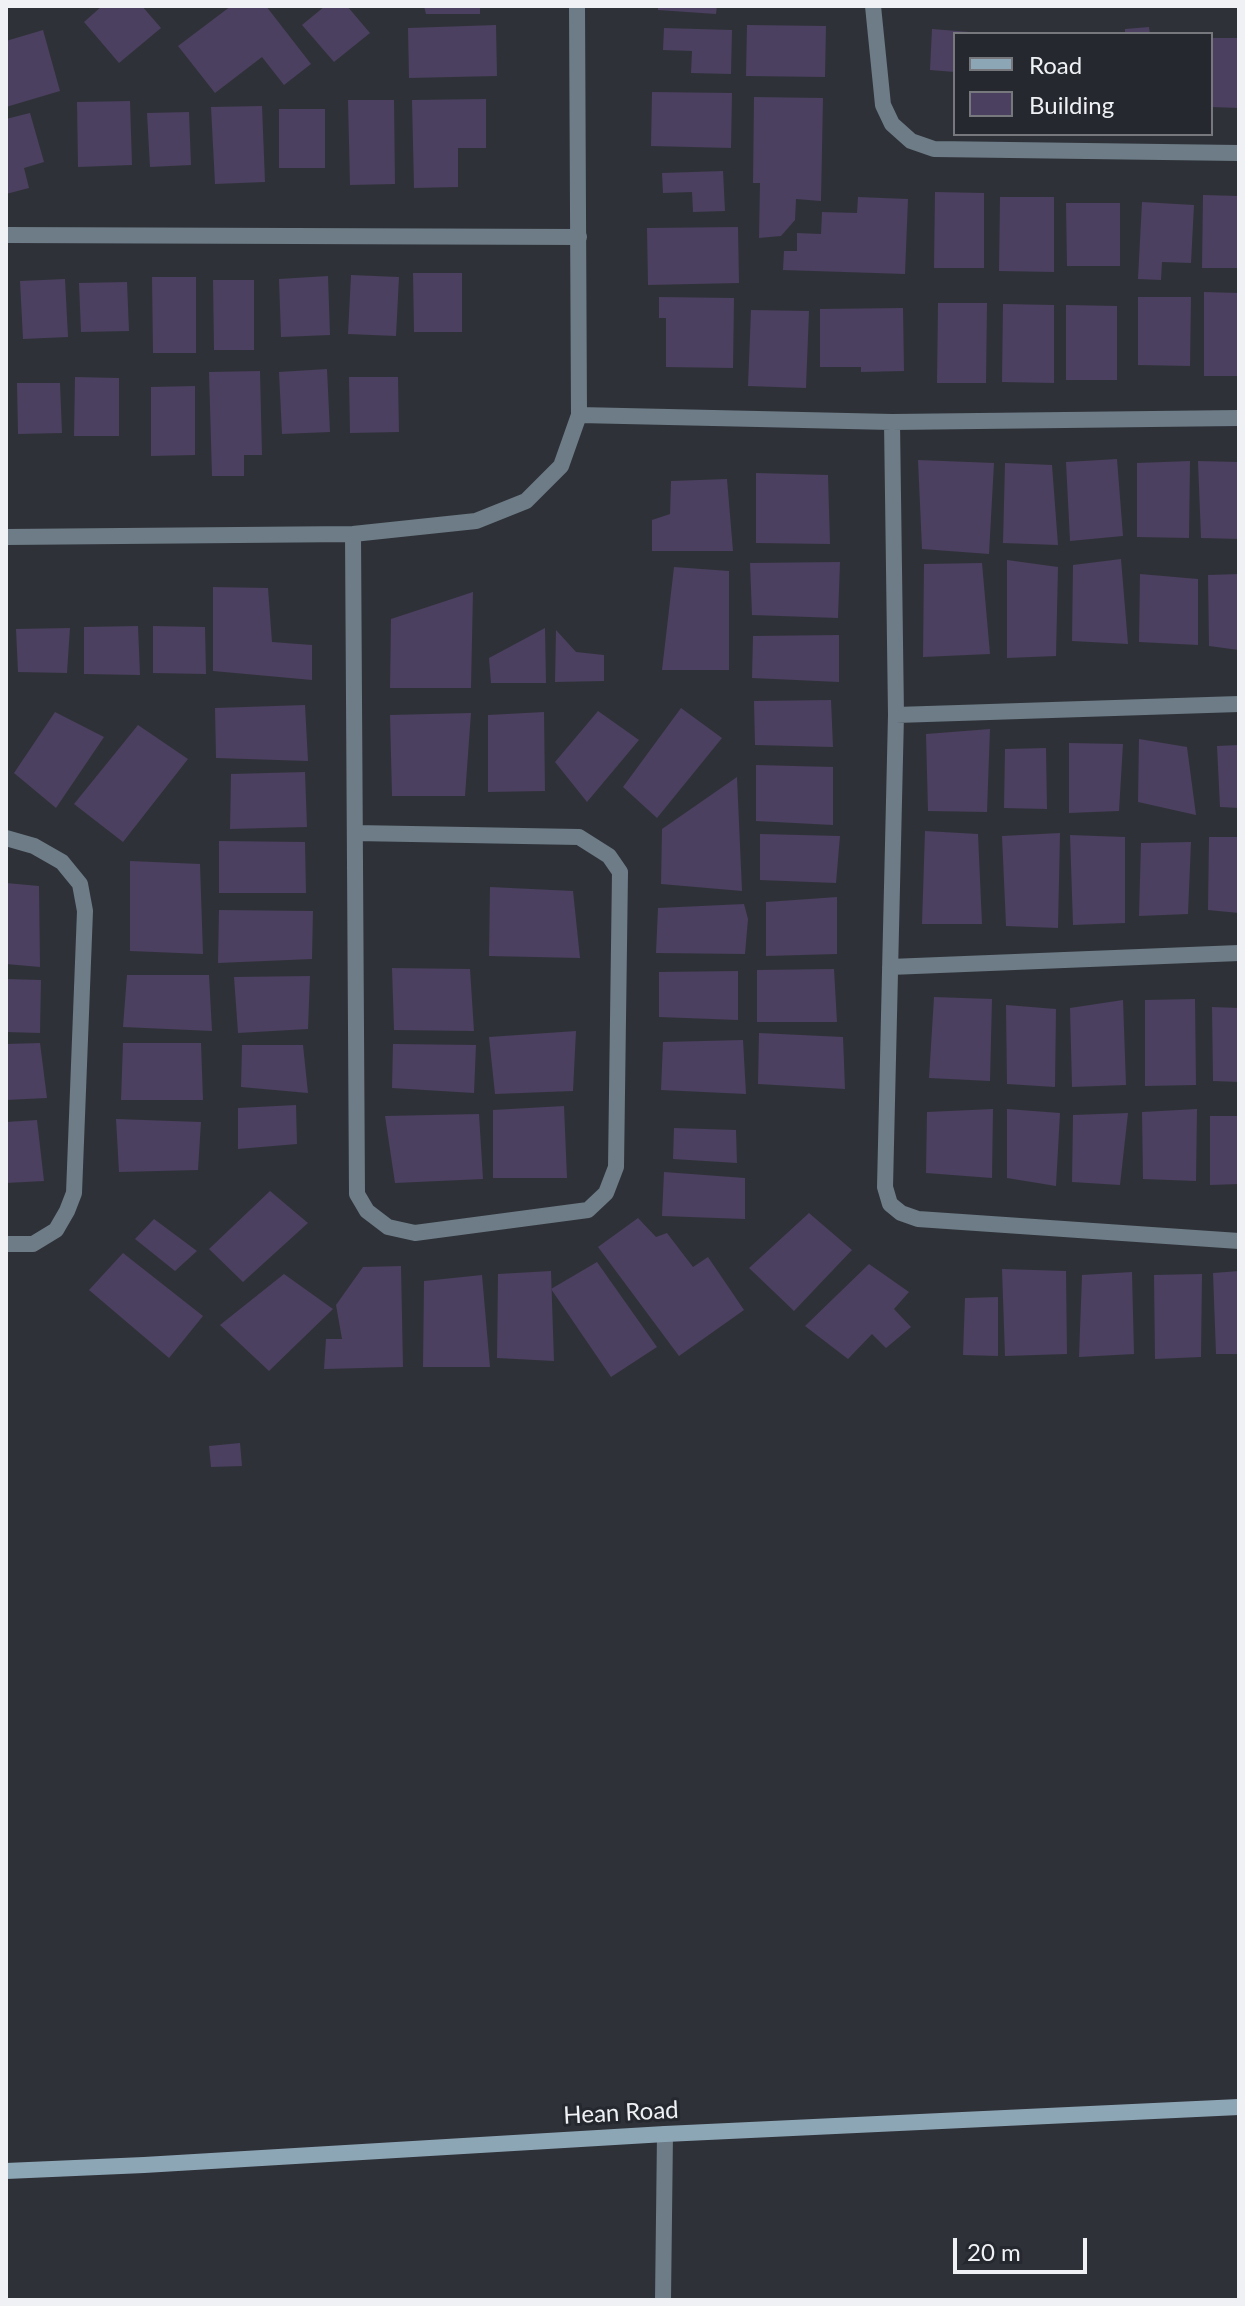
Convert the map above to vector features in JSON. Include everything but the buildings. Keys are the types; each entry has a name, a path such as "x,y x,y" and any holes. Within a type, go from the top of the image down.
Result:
{"street":[{"path":"6,537 353,534 476,521 526,501 561,466 579,415 577,6"},
{"path":"873,6 883,105 892,124 911,141 934,149 1239,153"},
{"path":"6,235 579,237"},
{"path":"579,415 892,422 1239,418"},
{"path":"892,422 896,715 885,1187 890,1204 901,1213 918,1219 1239,1241"},
{"path":"353,534 357,1194 367,1211 388,1227 415,1233 588,1210 606,1193 616,1167 620,872 609,856 579,837 355,833"},
{"path":"896,715 1239,704"},
{"path":"6,838 34,846 62,862 80,884 85,911 74,1193 56,1230 33,1244 6,1244"},
{"path":"890,967 1239,953"},
{"name":"Hean Road","path":"6,2171 665,2134 1239,2107"},
{"path":"663,2300 665,2134"}]}
